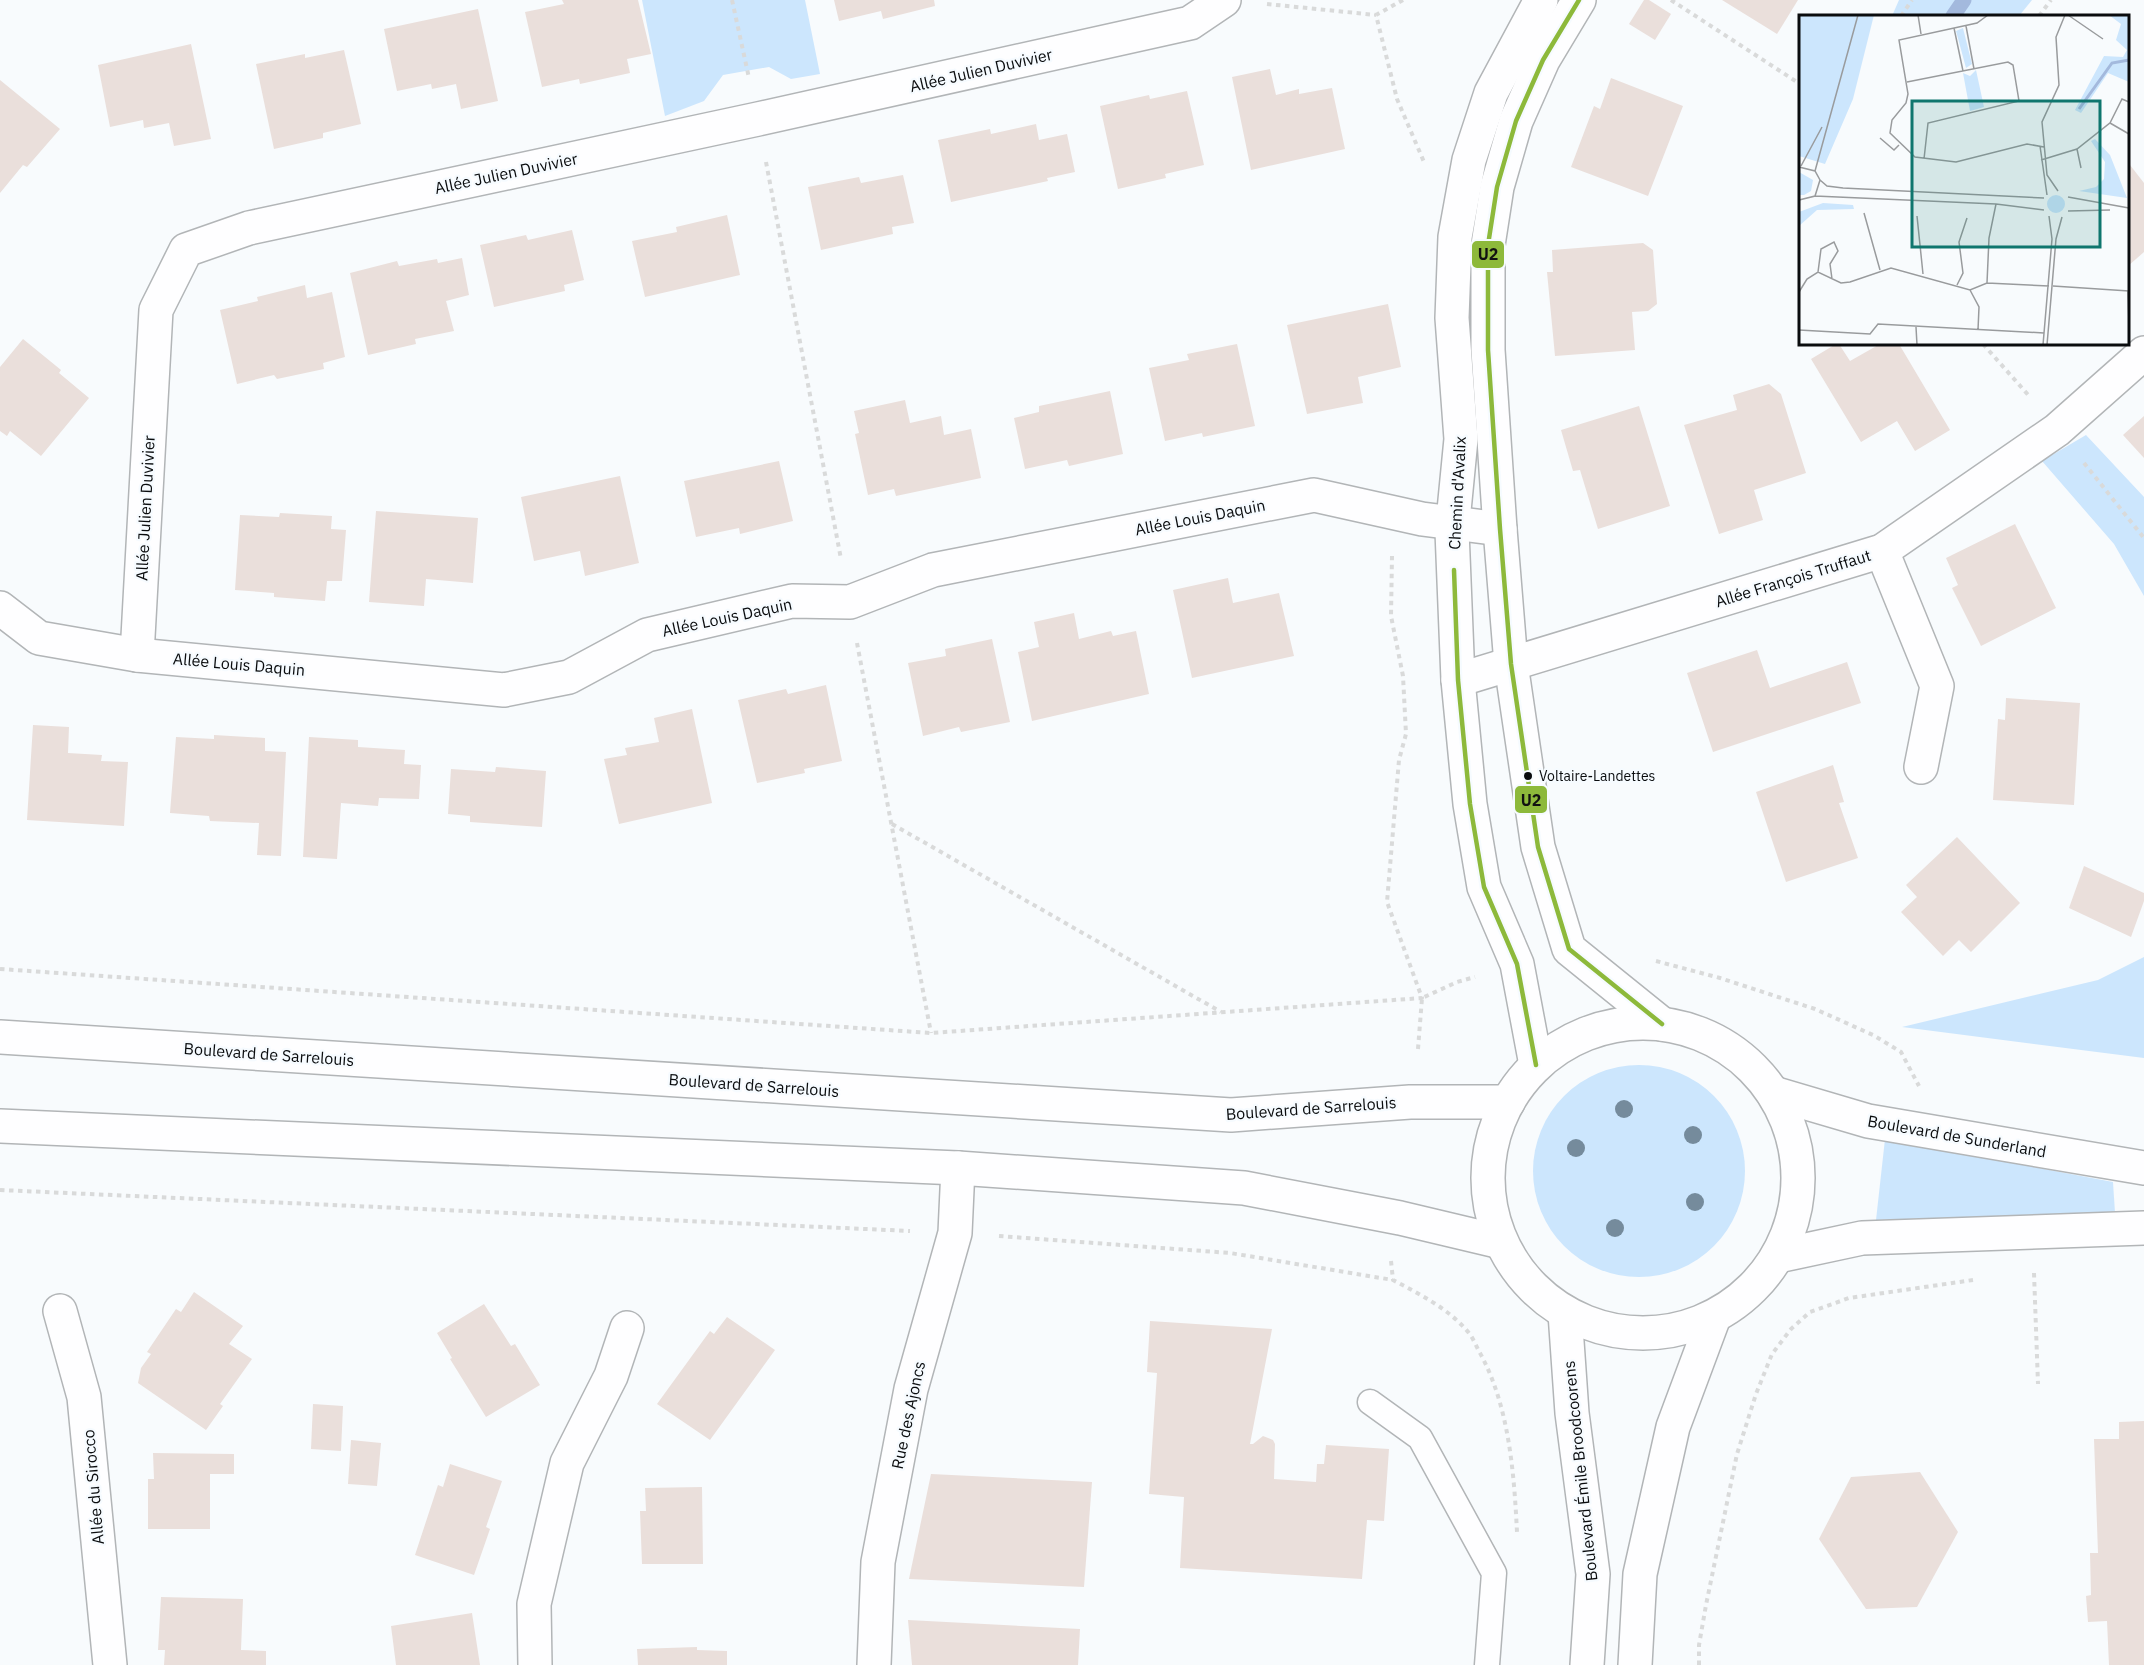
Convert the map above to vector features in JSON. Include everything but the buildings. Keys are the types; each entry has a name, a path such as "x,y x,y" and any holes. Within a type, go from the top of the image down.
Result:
{"street":[{"name":"Allée Julien Duvivier","path":"137,655 156,310 186,250 249,228 758,120 1190,23 1224,0"},
{"name":"Chemin d'Avalix","path":"1536,1065 1517,964 1484,887 1470,804 1458,680 1453,523 1461,439 1452,318 1455,237 1470,159 1491,93 1540,0"},
{"name":"Chemin d'Avalix","path":"1579,0 1543,60 1516,121 1497,187 1488,244 1488,350 1500,529 1511,664 1538,847 1569,949 1662,1024"},
{"name":"Allée François Truffaut","path":"1458,680 1881,551 2057,430 2144,353"},
{"name":"Allée Louis Daquin","path":"0,608 39,638 137,655 504,690 569,677 647,635 792,602 850,602 933,570 1314,495 1396,513 1500,529"},
{"path":"1881,551 1936,686 1921,766"},
{"path":"1662,1024 1705,1036 1744,1059 1773,1093 1792,1131 1799,1173 1795,1217 1778,1256 1751,1291 1714,1317 1665,1333 1614,1331 1565,1313 1527,1282 1501,1242 1488,1195 1491,1147 1508,1102 1536,1065 1575,1039 1617,1025 1662,1024"},
{"name":"Boulevard de Sarrelouis","path":"0,1037 1231,1115 1410,1102 1508,1102"},
{"name":"Boulevard de Sunderland","path":"1773,1093 1868,1121 2144,1168"},
{"path":"0,1126 958,1168 1244,1188 1400,1218 1501,1242"},
{"name":"Rue des Ajoncs","path":"874,1665 878,1562 911,1389 955,1233 958,1168"},
{"path":"1778,1256 1862,1238 2144,1228"},
{"name":"Allée du Sirocco","path":"60,1311 84,1397 110,1665"},
{"name":"Boulevard Émile Broodcoorens","path":"1565,1313 1572,1413 1593,1574 1587,1665"},
{"path":"1635,1665 1640,1574 1673,1427 1714,1317"},
{"path":"535,1665 534,1604 567,1463 611,1376 627,1328"}],"lane":[{"path":"1370,1402 1420,1438 1494,1573 1487,1665"}],"path":[{"path":"732,0 758,120 932,1032"},
{"path":"1264,3 1376,15 1403,0"},
{"path":"1671,0 1799,83"},
{"path":"1902,15 1912,0"},
{"path":"2040,15 2051,0"},
{"path":"1376,15 1397,99 1424,163"},
{"path":"1396,513 1392,551 1391,616 1403,676 1407,734 1399,760 1387,902 1422,998 1418,1049"},
{"path":"892,824 1221,1012"},
{"path":"1653,960 1720,978 1815,1009 1873,1035"},
{"path":"0,969 932,1032 1422,998 1457,982 1484,974"},
{"path":"0,1190 955,1233 1230,1254 1394,1280 1441,1306 1470,1334 1491,1372 1504,1419 1515,1494 1517,1535"},
{"path":"1391,1259 1394,1280"},
{"path":"2034,1272 2038,1384"},
{"path":"1699,1665 1700,1635 1724,1510 1737,1454 1755,1394 1772,1354 1791,1329 1810,1312 1849,1298"}],"shaded area":[{"path":"642,0 805,0 820,74 791,79 769,67 723,75 704,101 665,116"},
{"path":"1899,0 2032,0 2020,15 1892,15"},
{"path":"2086,435 2144,497 2144,596 2114,544 2042,461"},
{"path":"2144,957 2144,1058 1902,1027 2098,980"},
{"path":"1639,1065 1660,1067 1679,1073 1698,1083 1714,1096 1727,1112 1737,1131 1743,1150 1745,1171 1743,1192 1737,1211 1727,1230 1714,1246 1698,1259 1679,1269 1660,1275 1639,1277 1618,1275 1599,1269 1580,1259 1564,1246 1551,1230 1541,1211 1535,1192 1533,1171 1535,1150 1541,1131 1551,1112 1564,1096 1580,1083 1599,1073 1618,1067"},
{"path":"1885,1139 2113,1182 2115,1213 1876,1220"}],"waterway":[{"path":"1954,15 1964,0"}],"transit line":[{"name":"U2","path":"1579,0 1543,60 1516,121 1497,187 1488,245 1488,350 1500,529 1511,664 1538,847 1569,949 1662,1024"},
{"name":"U2","path":"1454,570 1458,680 1470,804 1484,887 1517,964 1536,1065"}],"place":[{"name":"Voltaire-Landettes","path":"1528,776"}]}
